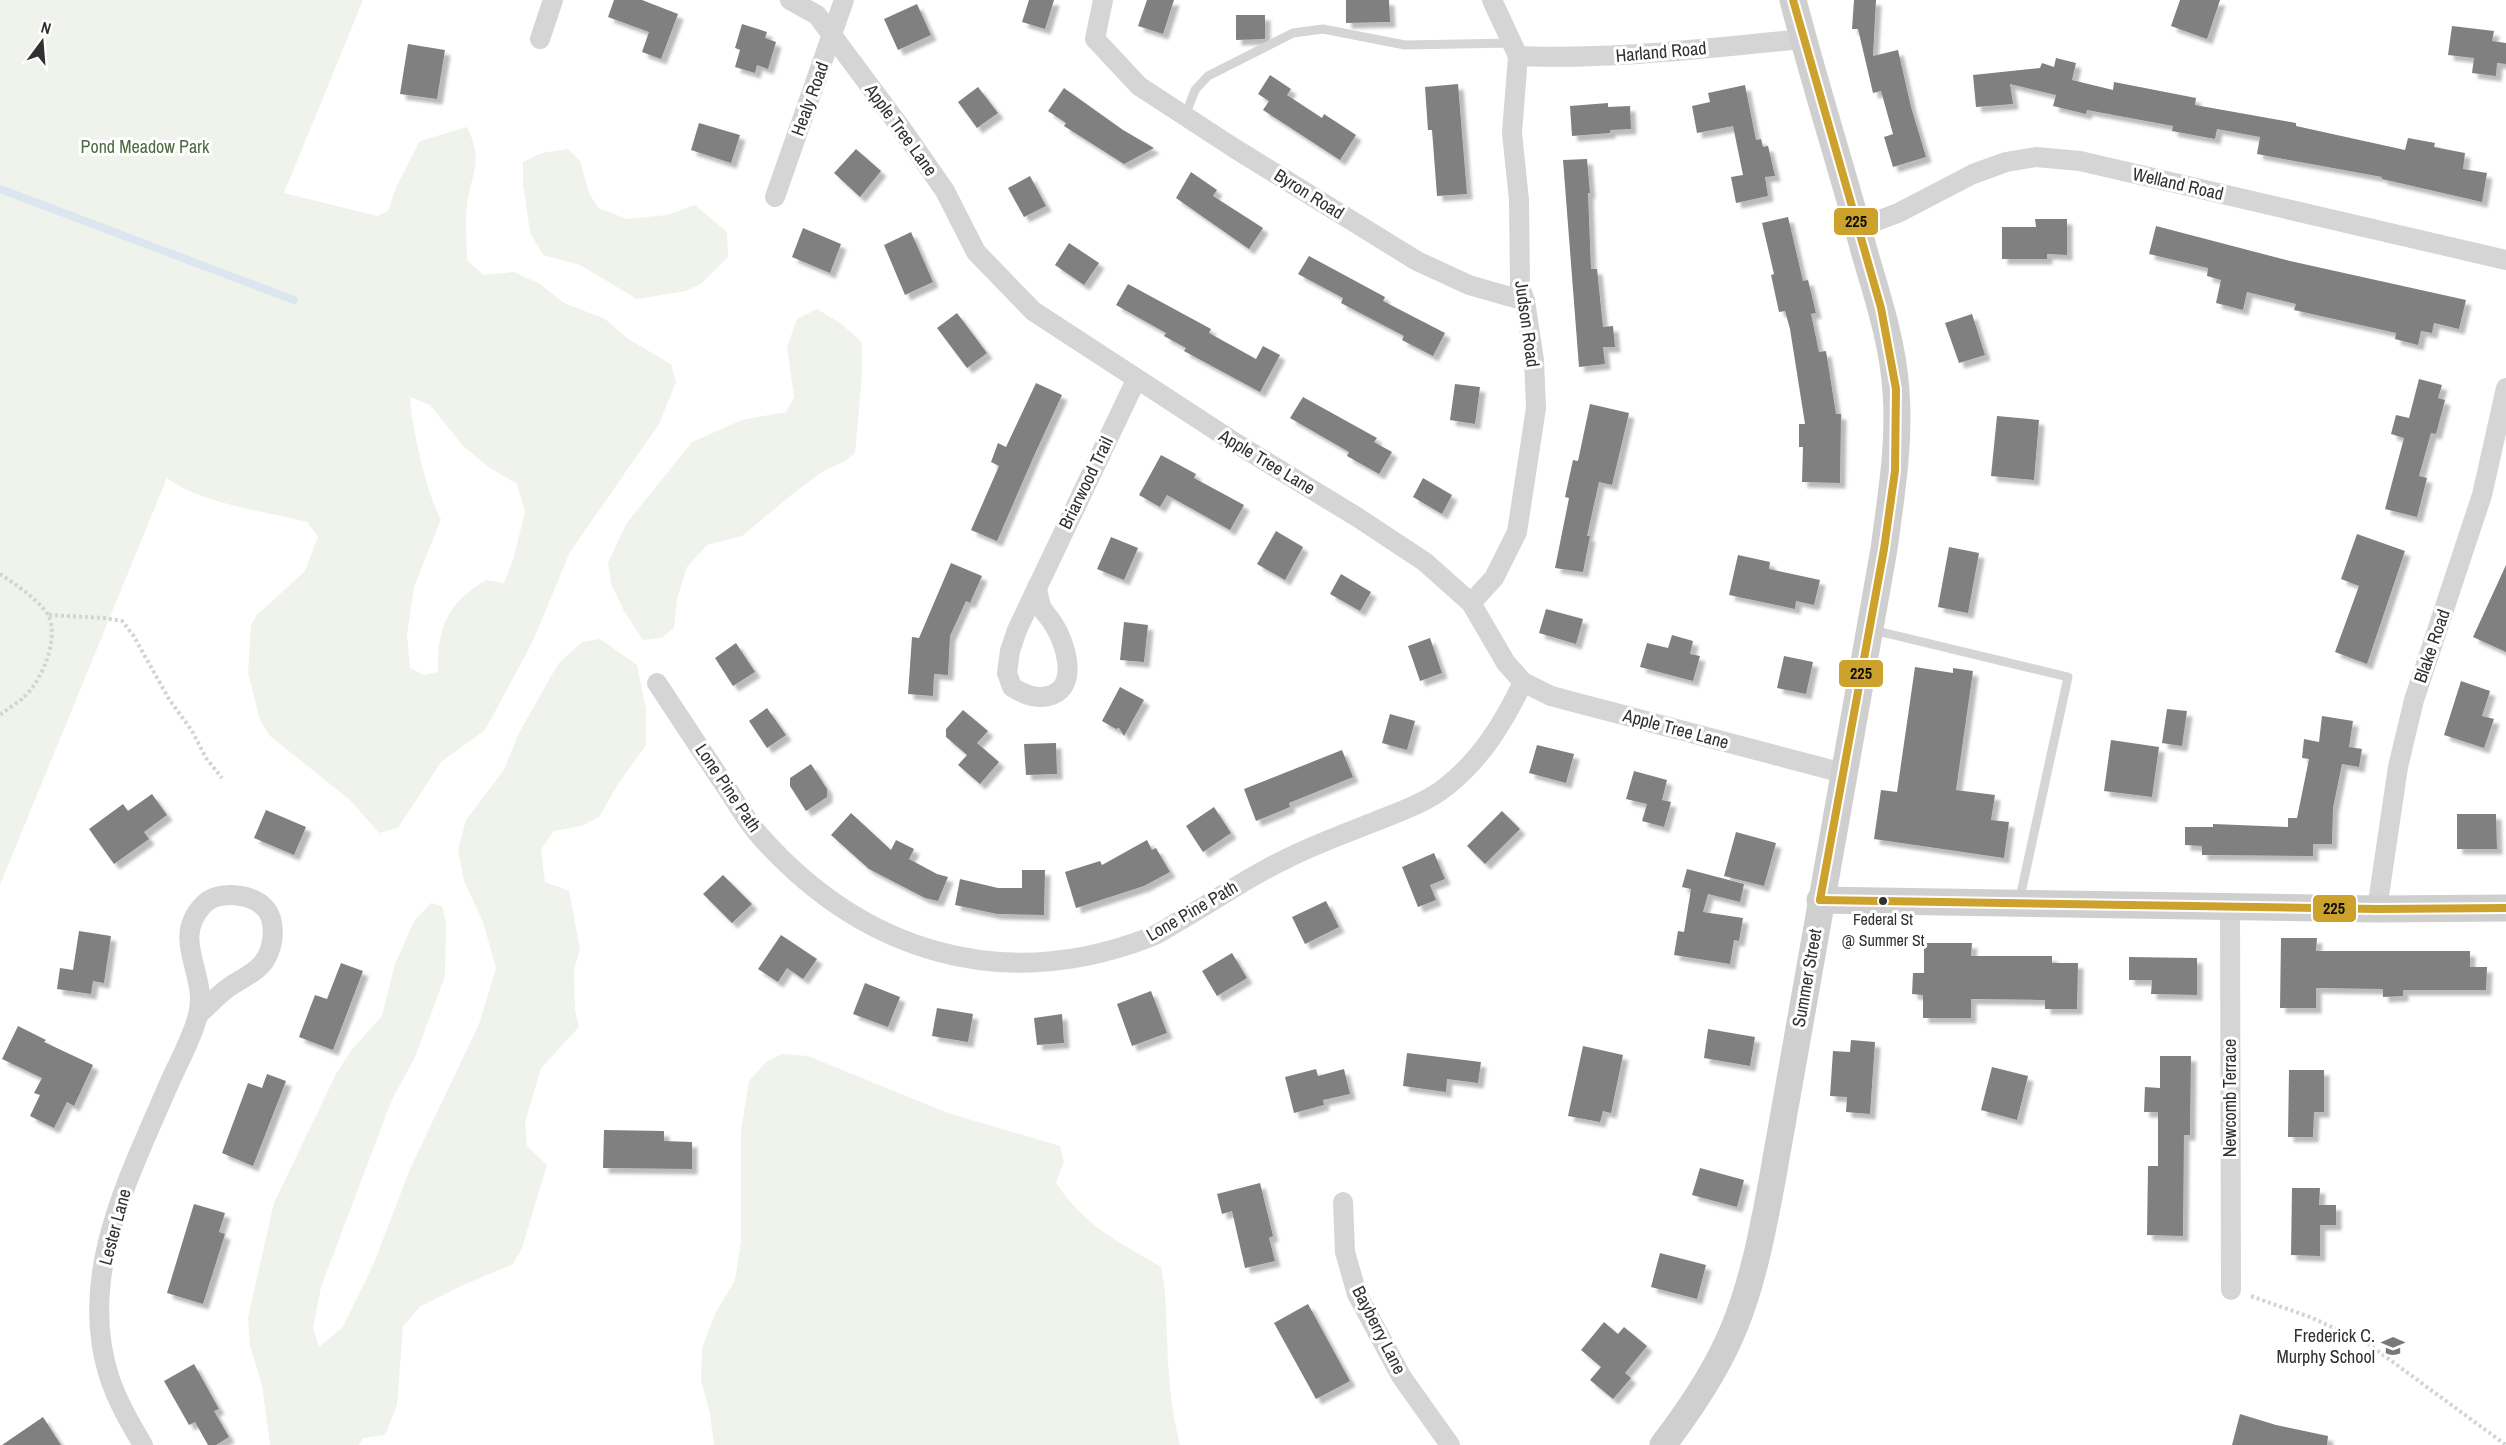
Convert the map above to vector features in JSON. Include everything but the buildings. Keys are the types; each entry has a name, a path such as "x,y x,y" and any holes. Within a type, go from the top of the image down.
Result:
{"street":[{"path":"540,39 553,0"},
{"name":"Apple Tree Lane","path":"790,0 817,15 945,191 976,252 1033,311 1136,380 1357,517 1425,562 1471,603 1506,663 1523,682 1551,696 1843,773"},
{"name":"Healy Road","path":"775,197 844,0"},
{"name":"Byron Road","path":"1103,0 1095,39 1139,86 1417,261 1469,285 1525,301"},
{"name":"Judson Road","path":"1471,603 1494,578 1517,532 1536,408 1534,360 1525,301 1520,286 1519,200 1512,133 1515,50 1492,0"},
{"name":"Summer Street","path":"1663,1445 1695,1401 1719,1361 1736,1323 1751,1278 1772,1181 1820,900 1870,629 1895,471 1896,389 1886,330 1793,0"},
{"name":"Harland Road","path":"1515,50 1569,58 1621,56 1803,39"},
{"name":"Welland Road","path":"1858,228 1898,213 1973,174 2006,162 2036,157 2080,161 2506,260"},
{"name":"Briarwood Trail","path":"1037,587 1041,607 1055,626 1067,659 1067,675 1062,688 1044,697 1026,696 1012,687 1007,673 1013,640 1037,587 1136,380"},
{"name":"Blake Road","path":"2377,909 2398,767 2414,700 2482,495 2506,388"},
{"name":"Lone Pine Path","path":"657,683 758,834 796,874 828,898 878,927 937,953 979,961 1020,963 1064,961 1108,952 1151,937 1211,903 1252,875 1312,846 1408,808 1445,787 1473,762 1494,735 1523,682"},
{"name":"Lester Lane","path":"143,1445 126,1418 109,1377 104,1357 99,1303 103,1265 111,1224 126,1183 199,1014 200,981 191,957 188,934 194,915 209,900 227,894 248,898 266,909 274,932 269,954 255,972 228,988 199,1014"},
{"path":"1820,900 2377,909 2506,908"},
{"name":"Newcomb Terrace","path":"2230,906 2230,1290"},
{"name":"Bayberry Lane","path":"1343,1202 1345,1252 1357,1294 1401,1376 1450,1445"}],"lane":[{"path":"1185,117 1195,90 1208,76 1293,33 1323,29 1406,45 1515,50"},
{"path":"1870,629 2068,677 2018,904"}],"path":[{"path":"0,574 49,615 52,632 49,655 41,673 24,698 0,715"},
{"path":"49,615 122,621 133,635 169,699 192,731 206,758 222,778"},
{"path":"2230,1290 2310,1317 2367,1343 2506,1444"}],"green space":[{"name":"Pond Meadow Park","path":"0,0 363,0 284,193 377,216 388,211 396,187 420,141 467,127 476,158 467,204 467,260 483,275 514,272 540,284 564,303 605,319 628,339 671,364 676,382 659,424 570,552 532,643 485,730 441,762 398,828 379,833 350,800 270,736 260,720 248,673 251,625 257,615 305,571 318,537 307,522 215,500 180,487 167,478 0,885","holes":["410,397 430,405 463,446 490,468 517,484 525,512 513,560 504,583 486,580 462,598 453,608 442,630 438,672 424,675 410,668 407,635 414,587 441,519 430,494 421,460"]},
{"path":"568,149 580,161 589,193 598,208 627,219 667,215 695,205 727,232 728,257 702,283 686,291 637,299 580,265 543,255 530,232 523,184 523,162 542,153"},
{"path":"817,309 840,323 862,342 862,375 855,453 845,461 822,472 742,536 707,545 687,567 677,599 674,628 662,638 643,640 624,611 611,584 608,563 626,524 692,442 742,420 786,412 794,397 787,347 797,319"},
{"path":"600,639 637,665 646,709 646,745 618,784 599,817 581,826 554,831 541,849 545,882 569,891 580,949 574,970 575,1011 579,1027 541,1068 525,1122 527,1146 547,1165 522,1248 513,1264 421,1306 403,1326 397,1405 385,1435 363,1438 359,1445 270,1445 262,1385 250,1346 248,1317 274,1203 336,1074 352,1049 382,1016 395,964 414,921 431,903 442,906 446,924 445,976 415,1057 391,1102 321,1287 313,1328 319,1347 343,1327 374,1263 410,1169 479,1024 496,968 483,922 464,881 458,850 466,820 503,771 519,733 558,664 582,642"},
{"path":"782,1054 808,1056 948,1113 1060,1146 1064,1162 1056,1183 1067,1198 1103,1231 1161,1267 1166,1302 1170,1391 1180,1445 714,1445 710,1414 701,1380 702,1348 716,1312 735,1280 741,1242 741,1131 749,1081 766,1062"}],"waterway":[{"path":"0,189 294,300"}],"transit line":[{"name":"225","path":"1793,0 1881,308 1896,389 1895,471 1884,549 1820,900"},
{"name":"225","path":"1820,900 2377,909 2506,908"}],"place":[{"name":"Federal St @ Summer St","path":"1883,901"},
{"name":"Frederick C. Murphy School","path":"2393,1346"}]}
